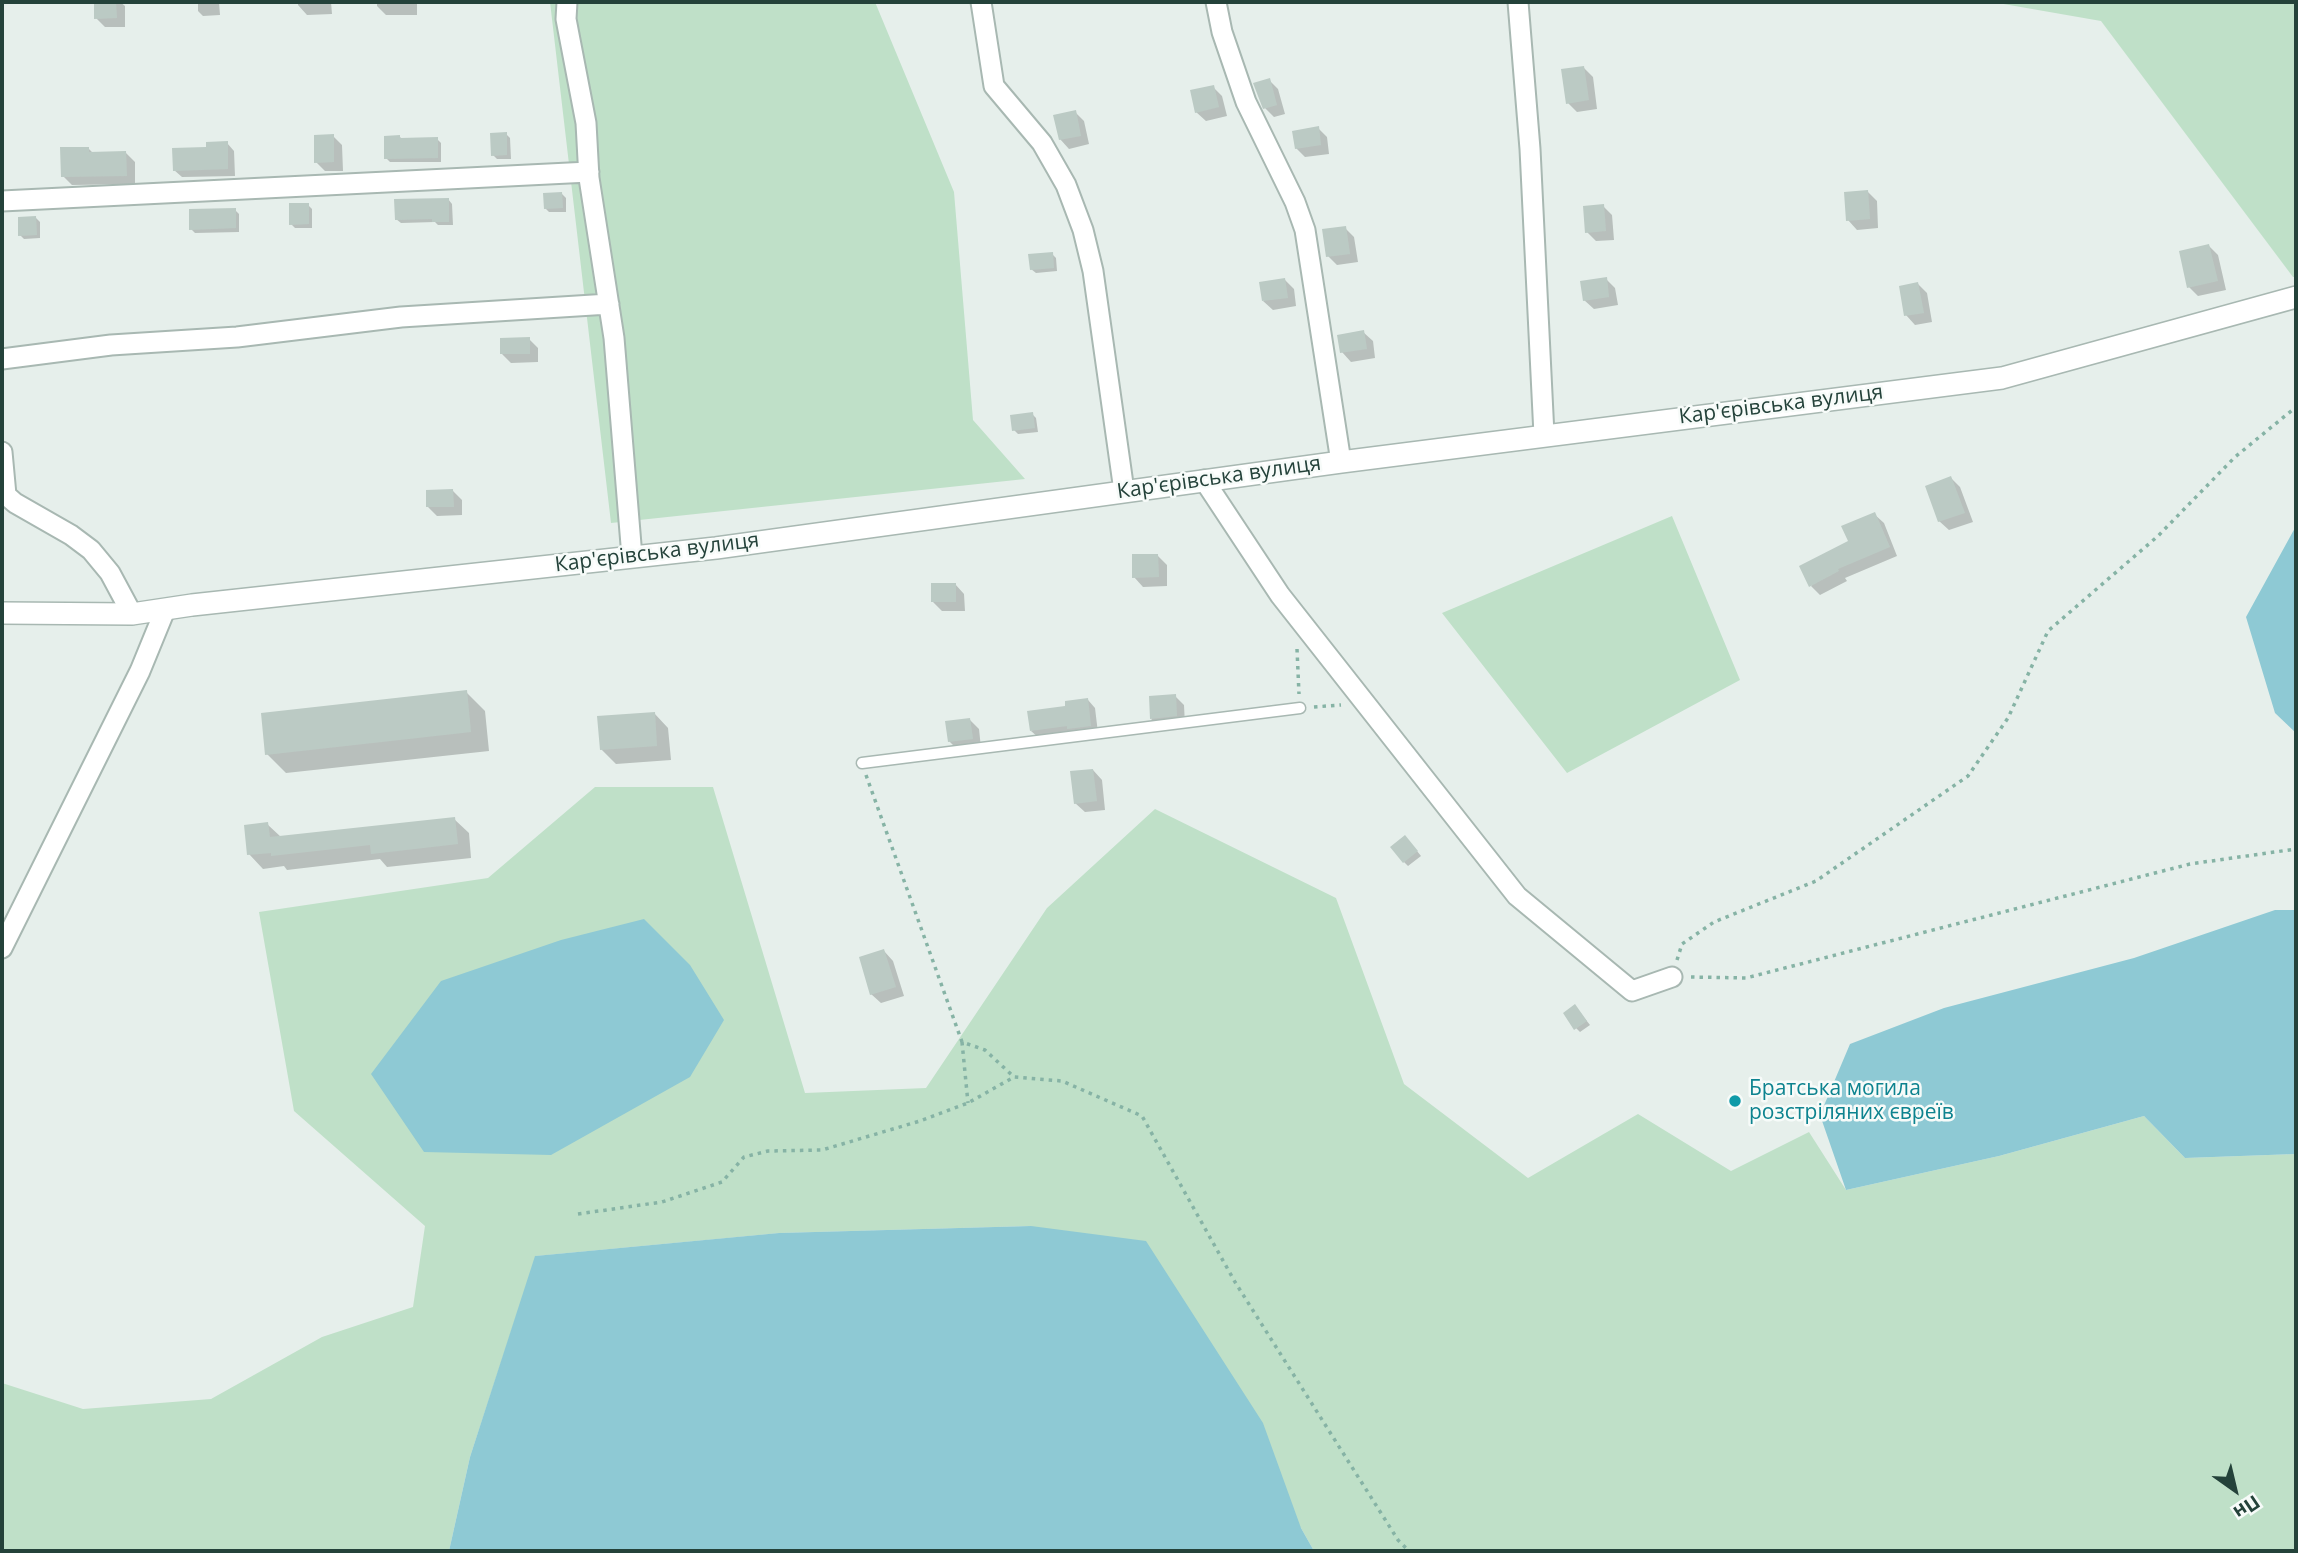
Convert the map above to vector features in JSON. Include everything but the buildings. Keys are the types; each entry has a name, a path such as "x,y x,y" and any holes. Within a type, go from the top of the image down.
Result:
{"street":[{"path":"567,2 566,19 586,123 589,172 614,338 632,557"},
{"path":"981,2 994,86 1042,143 1066,185 1083,230 1093,271 1124,491"},
{"path":"1216,2 1222,32 1246,102 1305,230 1341,462"},
{"path":"1518,2 1530,149 1544,435"},
{"path":"2,201 589,172"},
{"name":"Кар'єрівська вулиця","path":"2,613 132,614 716,548 1544,435 2002,378 2296,297"},
{"path":"2,359 111,345 237,337 401,317 609,304"},
{"path":"2,452 6,495 91,550 110,573 132,614"},
{"path":"1204,480 1296,616 1517,896 1632,991 1672,976"},
{"path":"2,948 140,671 164,610"}],"lane":[{"path":"862,763 1300,708"}],"path":[{"path":"2296,407 2235,457 2158,536 2048,631 2008,719 1968,776 1816,881 1714,922 1682,944 1672,976 1746,978 2190,864 2296,849"},
{"path":"1296,616 1300,708 1365,703"},
{"path":"862,763 962,1042 968,1103"},
{"path":"962,1042 985,1050 1014,1077"},
{"path":"578,1214 662,1202 722,1182 744,1157 768,1151 822,1150 931,1118 968,1103 1014,1077 1062,1081 1142,1116 1235,1282 1404,1549 1409,1551"}],"green space":[{"path":"550,2 875,2 954,192 973,420 1025,479 611,523"},
{"path":"1992,2 2296,2 2296,277 2293,277 2101,21"},
{"path":"1672,516 1740,680 1567,773 1442,613"},
{"path":"595,787 713,787 805,1093 926,1088 1047,908 1155,809 1336,898 1404,1084 1528,1178 1638,1114 1731,1171 1809,1132 1846,1190 1999,1156 2144,1116 2185,1158 2296,1154 2296,1551 1314,1551 1301,1528 1031,1226 780,1233 536,1256 470,1457 449,1551 2,1551 2,1383 83,1409 211,1399 322,1337 413,1307 425,1226 294,1111 259,912 488,878"}],"water":[{"path":"2296,526 2296,733 2275,713 2246,617"},
{"path":"2275,910 2296,910 2296,1154 2185,1158 2144,1116 1999,1156 1846,1190 1820,1115 1850,1044 1944,1008 2134,958"},
{"path":"644,919 690,965 724,1020 690,1077 551,1155 424,1152 371,1074 441,981 561,940"},
{"path":"1031,1226 1146,1241 1263,1423 1301,1528 1314,1551 449,1551 470,1457 535,1256 779,1233"}],"place":[{"name":"Братська могила розстріляних євреїв","path":"1735,1101"}]}
